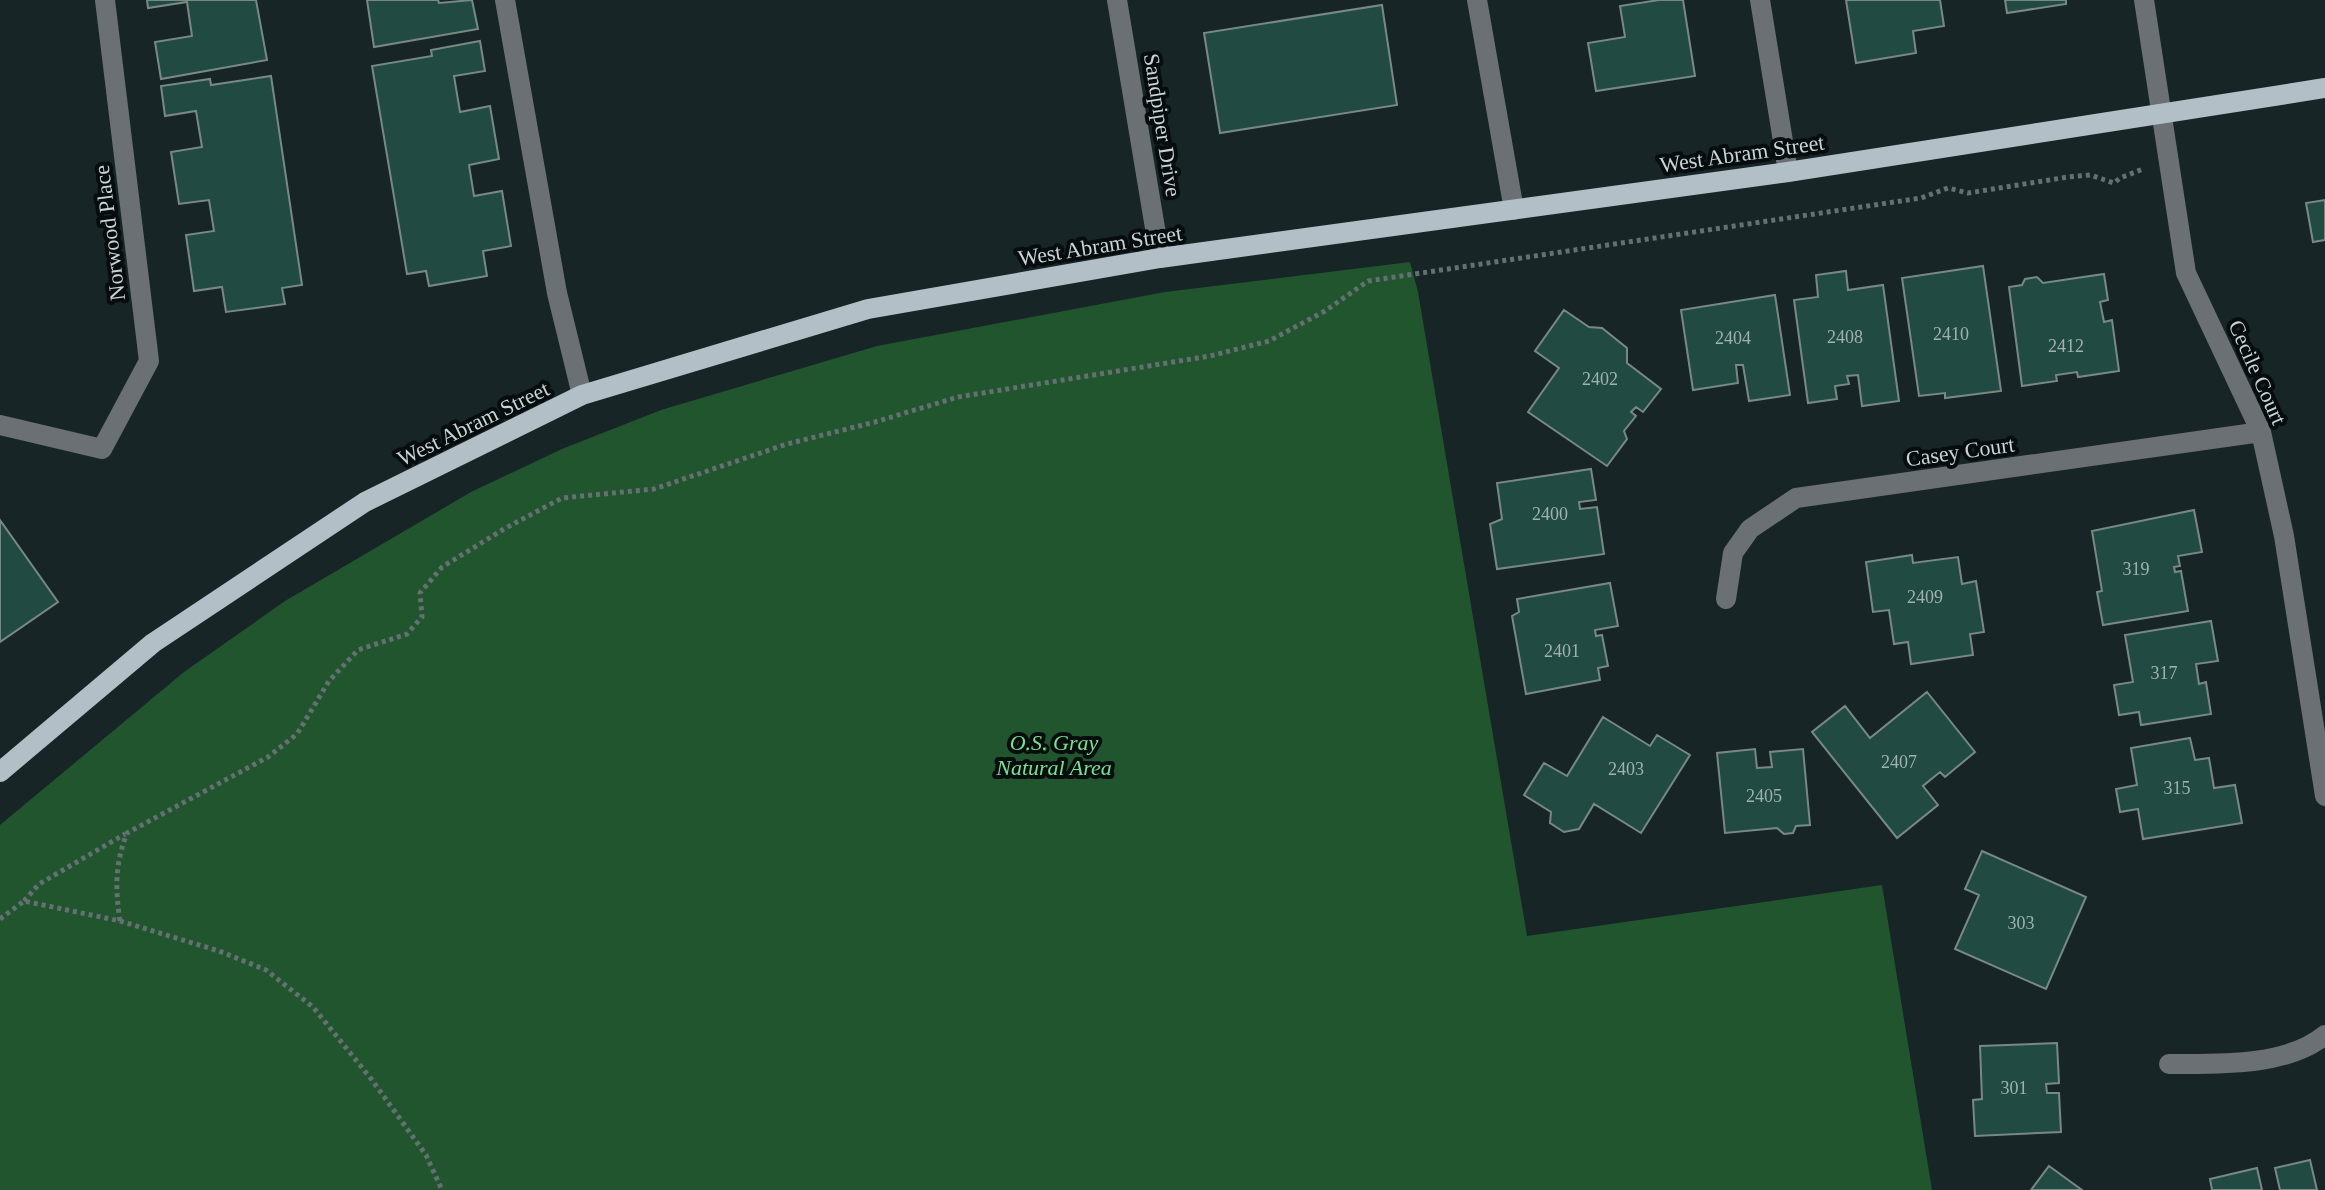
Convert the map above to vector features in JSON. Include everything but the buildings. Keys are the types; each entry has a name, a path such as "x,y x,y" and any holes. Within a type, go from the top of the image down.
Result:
{"main road":[{"name":"West Abram Street","path":"0,772 153,643 365,502 582,395 868,309 1160,258 1788,172 2325,88"}],"street":[{"name":"Norwood Place","path":"0,425 102,449 149,361 105,0"},
{"path":"505,0 557,293 582,395"},
{"name":"Sandpiper Drive","path":"1117,0 1160,258"},
{"path":"1477,0 1514,210"},
{"path":"1760,0 1788,172"},
{"name":"Cecile Court","path":"2144,0 2186,273 2261,432 2284,536 2325,796"},
{"name":"Casey Court","path":"1726,599 1733,553 1750,529 1796,498 2261,432"},
{"path":"2169,1064 2230,1063 2279,1056 2325,1035"}],"path":[{"path":"0,919 24,901 39,884 268,757 297,734 329,681 358,650 407,634 422,617 420,593 442,567 562,498 654,489 787,444 958,397 1197,358 1269,341 1325,311 1368,281 1921,198 1948,188 1968,193 2090,175 2114,183 2129,174"},
{"path":"120,921 115,890 117,860 127,833"},
{"path":"24,901 120,921 219,951 266,970 313,1007 372,1080 426,1155 442,1190"}],"green space":[{"name":"O.S. Gray Natural Area","path":"1410,262 1418,292 1527,936 1882,885 1932,1190 0,1190 0,825 184,672 285,601 471,492 562,449 661,410 877,346 1165,292"}]}
